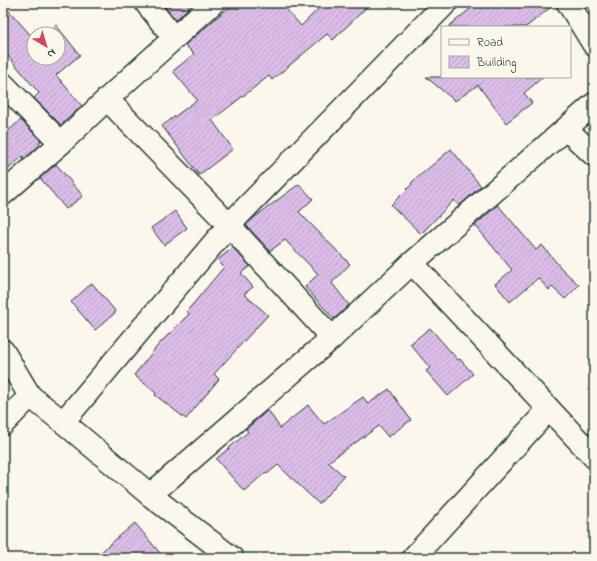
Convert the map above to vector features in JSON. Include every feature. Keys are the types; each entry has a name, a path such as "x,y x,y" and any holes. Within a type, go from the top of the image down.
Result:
{"street":[{"path":"146,3 174,38"},
{"path":"3,194 61,143 107,99 213,3"},
{"path":"63,422 229,225 446,3"},
{"path":"568,3 594,45"},
{"path":"3,84 61,143"},
{"path":"107,99 229,225 332,338"},
{"path":"150,495 332,338 412,263 594,104"},
{"path":"566,129 594,155"},
{"path":"412,263 594,457"},
{"path":"3,351 30,396 150,495 232,558"},
{"path":"3,424 30,396"},
{"path":"413,558 549,409"}],"building":[{"path":"169,3 185,3 189,7 176,20 165,7"},
{"path":"234,3 281,3 301,26 324,3 371,3 333,40 327,34 272,80 269,76 212,120 233,149 199,175 162,126 197,100 173,71 194,54 185,45"},
{"path":"477,3 556,3 527,26 449,26"},
{"path":"3,4 26,30 26,66 66,66 66,38 80,55 56,75 82,106 61,125 34,98 39,93 3,50"},
{"path":"426,77 542,78 524,93 532,103 506,123 478,85 455,101"},
{"path":"21,120 41,141 39,143 40,145 24,159 23,156 3,174 3,135"},
{"path":"451,149 481,186 459,206 454,200 421,234 391,205 412,184 411,183"},
{"path":"56,164 83,196 66,209 40,178"},
{"path":"299,184 313,199 299,212 350,264 332,283 349,305 334,319 305,287 318,274 285,240 270,251 246,225"},
{"path":"498,205 536,250 542,245 561,268 579,285 565,299 552,287 549,290 538,278 510,302 495,284 512,270 475,225"},
{"path":"175,211 187,228 164,245 151,228"},
{"path":"233,248 250,266 241,273 253,287 244,294 268,315 214,374 219,379 186,419 155,395 156,393 134,375 159,344 189,314 187,311 224,267 217,260"},
{"path":"92,283 116,312 95,330 71,302"},
{"path":"430,328 458,360 460,359 473,374 448,396 426,371 430,368 410,344"},
{"path":"389,389 411,420 388,437 379,426 328,462 344,476 319,504 278,465 267,474 266,472 244,491 216,459 248,432 246,429 268,410 280,428 308,405 324,424 363,397 368,404"},
{"path":"135,523 164,558 94,558"}]}
